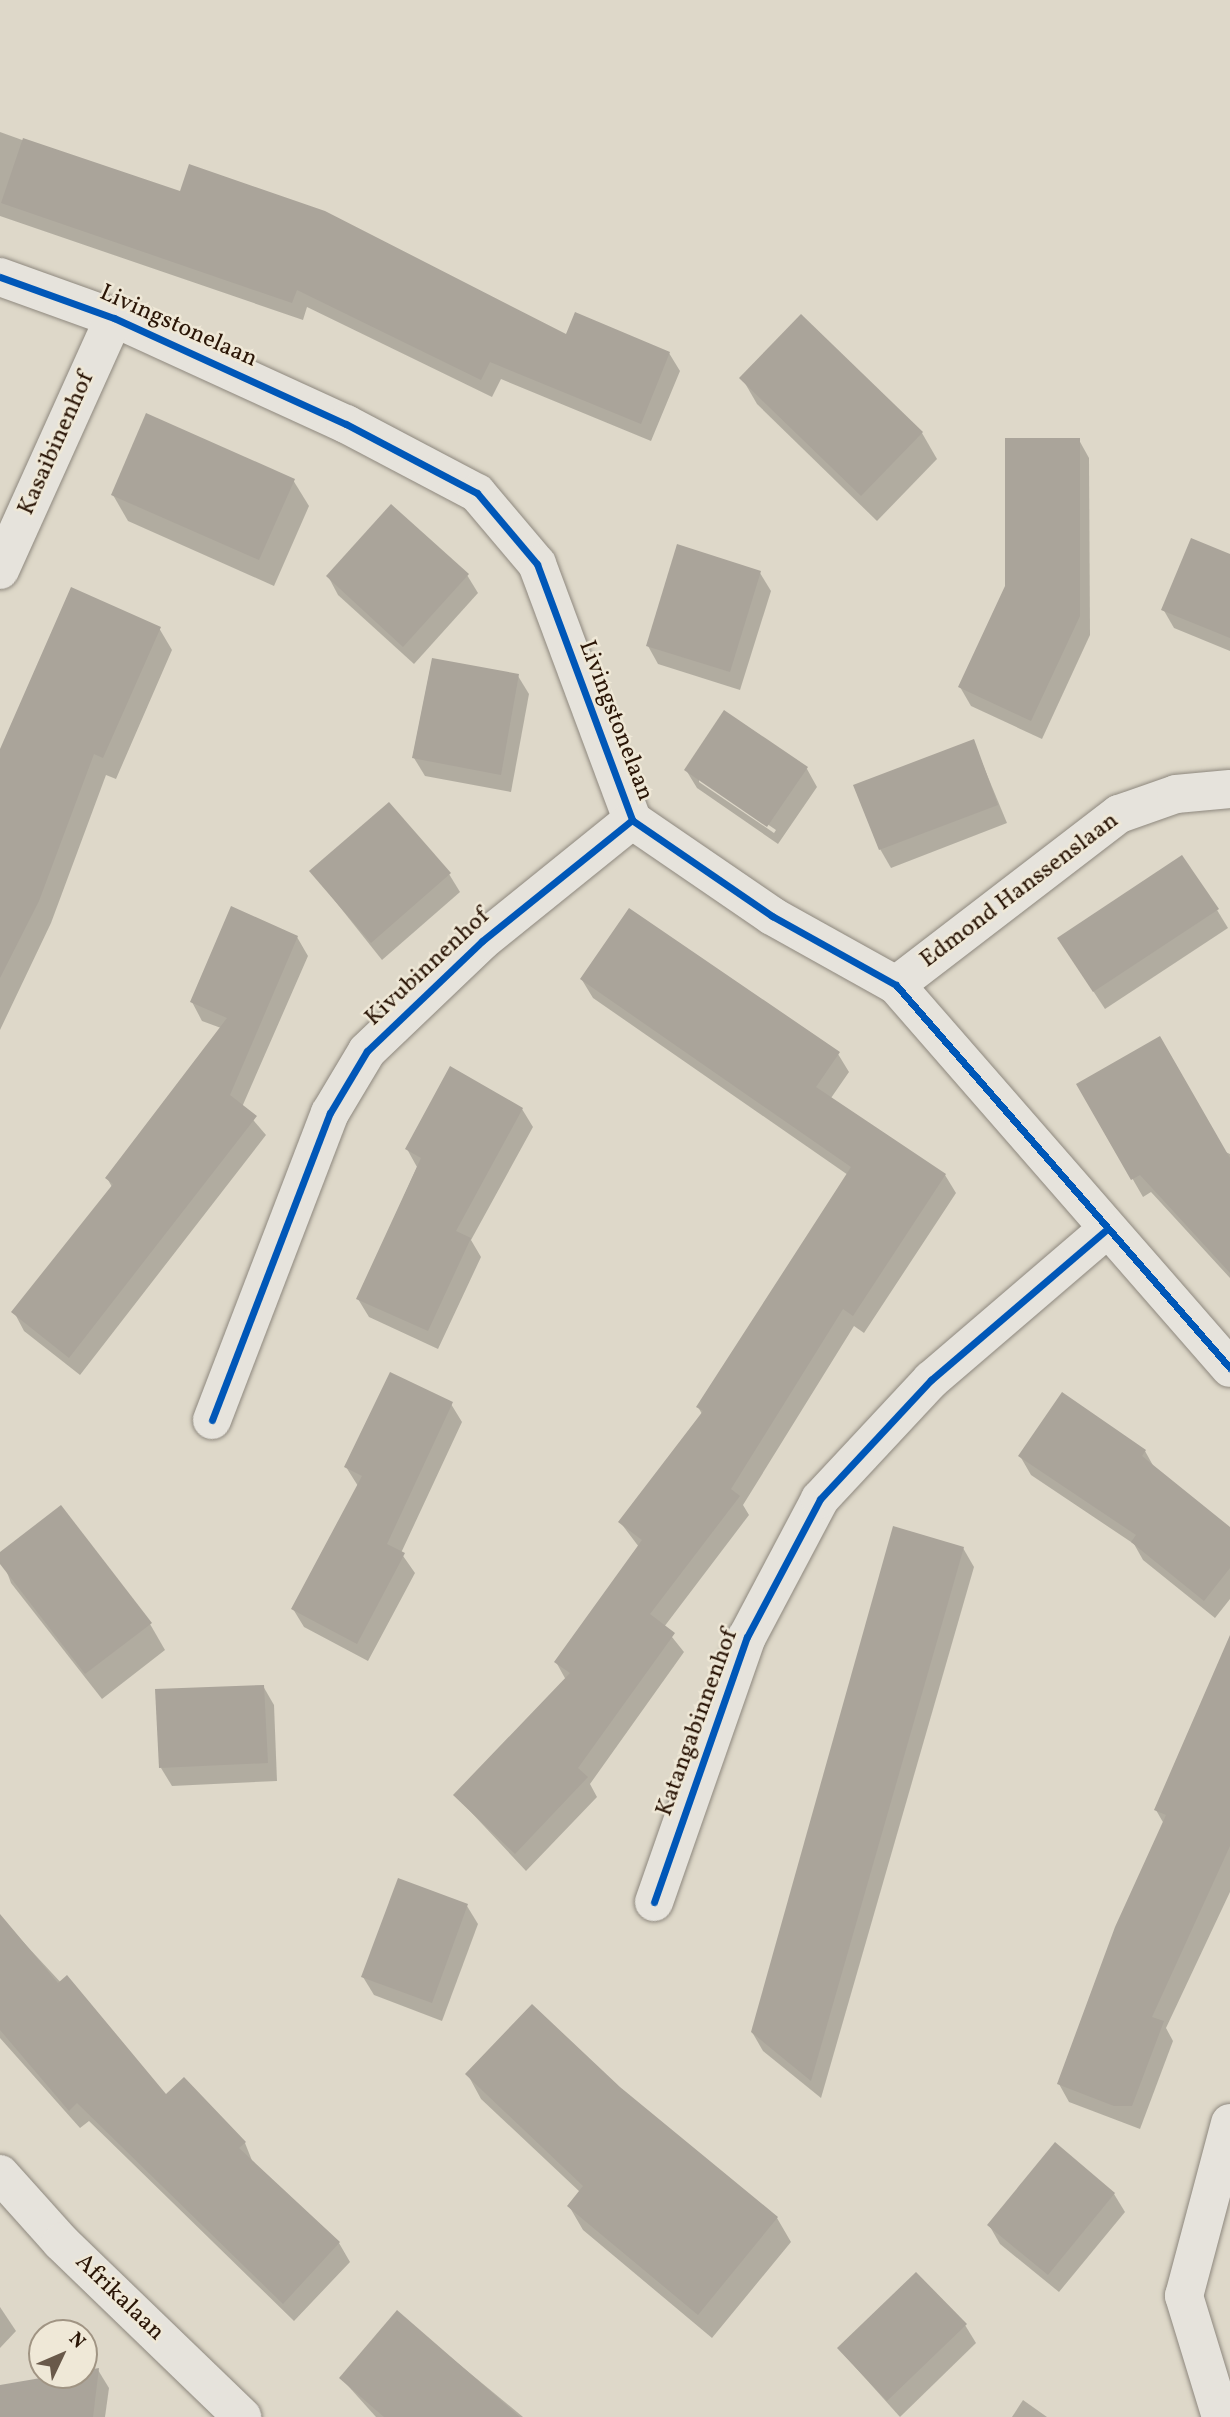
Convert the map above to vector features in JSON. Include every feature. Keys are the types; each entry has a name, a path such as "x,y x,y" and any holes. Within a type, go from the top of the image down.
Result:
{"street":[{"name":"Livingstonelaan","path":"0,277 114,317 346,424 477,493 537,564 632,820 772,916 896,985 1105,1231 1230,1368"},
{"name":"Kasaibinenhof","path":"0,570 114,317"},
{"name":"Edmond Hanssenslaan","path":"896,985 1119,814 1176,794 1230,789"},
{"name":"Kivubinnenhof","path":"212,1420 330,1113 367,1051 482,940 632,820"},
{"name":"Katangabinnenhof","path":"654,1902 747,1637 820,1499 931,1380 1105,1231"},
{"path":"1221,2417 1184,2296 1230,2123"},
{"name":"Afrikalaan","path":"0,2174 61,2242 242,2417"}],"building":[{"path":"23,138 180,191 189,164 325,211 566,334 575,312 670,352 641,424 490,362 481,380 297,290 292,303 1,203"},
{"path":"801,314 923,432 861,496 739,378"},
{"path":"146,413 295,479 259,560 111,495"},
{"path":"1005,438 1080,438 1080,616 1031,721 958,687 1005,586"},
{"path":"391,504 469,574 403,647 326,576"},
{"path":"1191,538 1230,554 1230,638 1161,610"},
{"path":"677,544 761,571 730,672 646,646"},
{"path":"71,587 161,627 103,758 94,754 39,901 0,978 0,749"},
{"path":"432,658 519,674 501,775 412,758"},
{"path":"724,710 808,767 767,827 684,770"},
{"path":"974,739 998,805 879,850 853,785"},
{"path":"389,802 451,873 371,943 309,871"},
{"path":"1182,855 1219,909 1093,992 1057,938"},
{"path":"231,906 298,936 230,1095 257,1116 69,1358 11,1312 113,1184 105,1178 227,1018 190,1002"},
{"path":"629,908 840,1052 816,1087 946,1174 853,1316 843,1309 731,1489 740,1496 650,1614 675,1633 578,1768 588,1777 515,1854 453,1795 570,1673 554,1662 642,1540 618,1522 703,1411 696,1407 851,1167 580,979"},
{"path":"1160,1036 1230,1158 1230,1273 1140,1175 1131,1180 1076,1084"},
{"path":"450,1066 523,1108 456,1231 471,1238 428,1331 356,1299 421,1158 405,1149"},
{"path":"390,1372 453,1402 387,1544 405,1553 357,1644 291,1609 362,1476 344,1467"},
{"path":"1062,1392 1146,1450 1142,1456 1230,1527 1230,1568 1204,1601 1131,1542 1136,1535 1018,1456"},
{"path":"61,1505 152,1623 85,1674 0,1564 0,1552"},
{"path":"893,1526 964,1547 811,2081 751,2032"},
{"path":"1230,1635 1230,1846 1152,2017 1164,2021 1132,2106 1114,2106 1057,2084 1115,1927 1166,1815 1154,1810"},
{"path":"264,1685 268,1763 159,1768 155,1689"},
{"path":"398,1878 468,1904 432,2003 361,1977"},
{"path":"0,1914 58,1983 67,1975 166,2094 184,2077 246,2142 239,2148 340,2242 283,2304 77,2103 69,2111 0,2030"},
{"path":"532,2004 620,2087 778,2217 698,2315 567,2206 583,2186 465,2074"},
{"path":"1055,2142 1115,2193 1048,2275 987,2225"},
{"path":"916,2272 967,2324 887,2401 837,2348"},
{"path":"397,2310 520,2417 384,2417 339,2378"},
{"path":"28,2380 28,2389 96,2389 93,2417 0,2417 0,2385"}],"cycle path":[{"path":"0,277 114,318 346,424 477,493 537,564 632,820 772,916 896,985 1230,1368"},
{"path":"212,1420 330,1113 367,1051 482,941 632,820"},
{"path":"654,1902 747,1637 820,1499 931,1380 1105,1231"}]}
